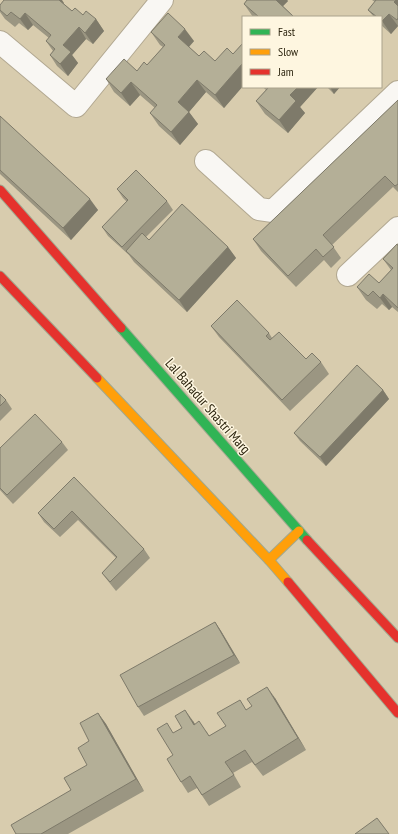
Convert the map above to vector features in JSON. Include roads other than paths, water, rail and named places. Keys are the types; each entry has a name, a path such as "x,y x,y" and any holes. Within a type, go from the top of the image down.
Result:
{"main road":[{"name":"Lal Bahadur Shastri Marg","path":"0,190 299,531 398,638"},
{"path":"0,276 269,560 398,713"},
{"path":"269,560 299,531"}],"street":[{"path":"0,42 76,106 162,0"},
{"path":"206,161 259,210 273,211 398,92"},
{"path":"348,276 398,228"}]}
